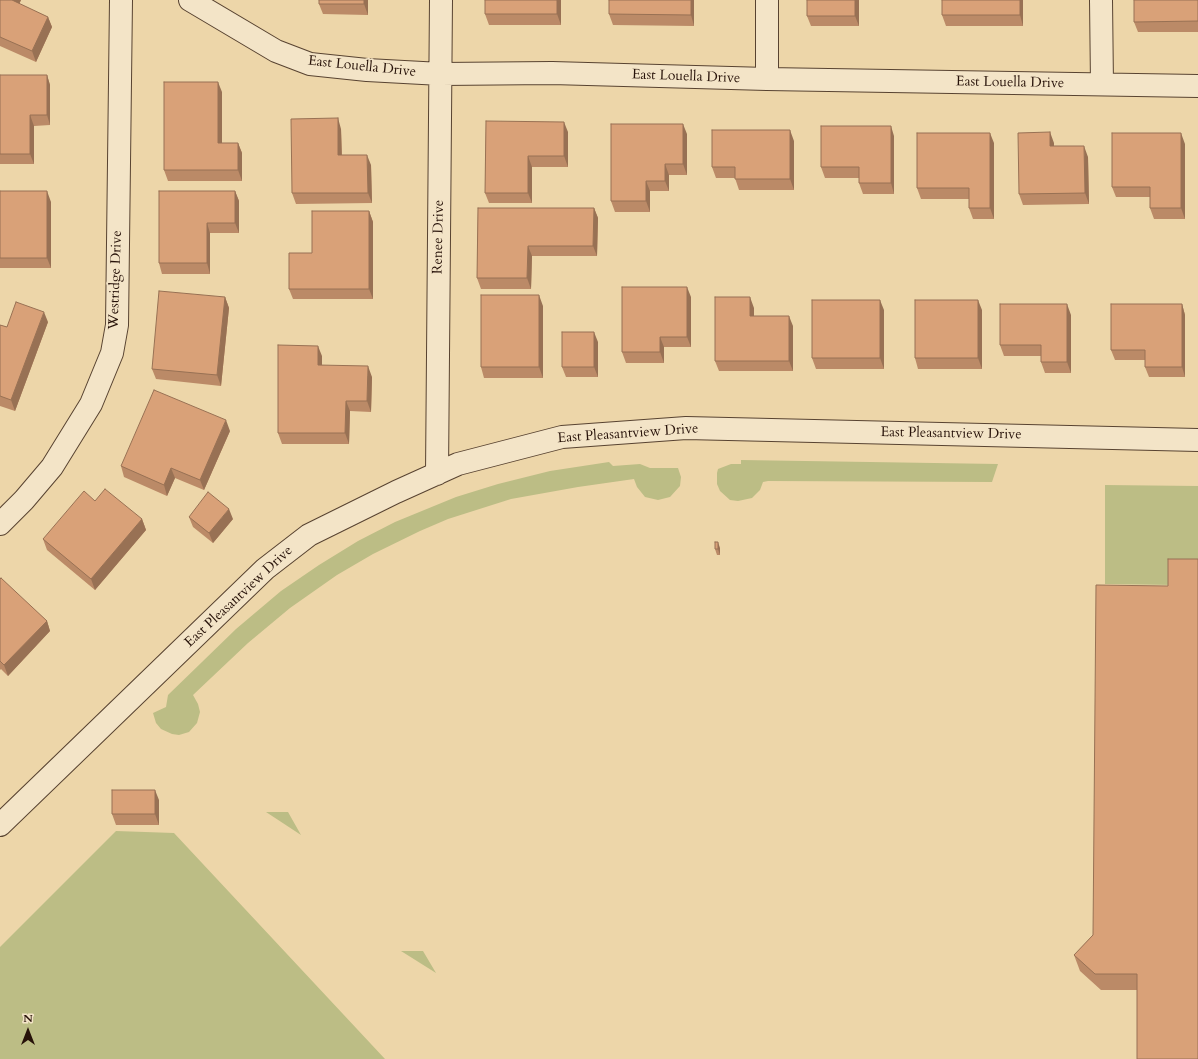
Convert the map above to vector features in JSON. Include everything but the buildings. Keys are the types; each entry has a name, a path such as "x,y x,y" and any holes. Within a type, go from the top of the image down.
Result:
{"street":[{"name":"Westridge Drive","path":"0,524 24,500 52,467 91,404 112,353 117,325 121,0"},
{"name":"East Louella Drive","path":"190,0 276,51 310,64 367,70 441,74 552,74 1198,86"},
{"name":"Renee Drive","path":"437,474 441,0"},
{"path":"767,0 767,79"},
{"path":"1101,0 1102,84"},
{"name":"East Pleasantview Drive","path":"0,825 265,569 309,535 396,492 458,464 562,437 686,428 1198,440"}],"green space":[{"path":"741,460 998,464 992,482 768,481 763,482 760,490 752,498 738,501 730,500 720,491 717,484 718,469 731,464 741,464"},
{"path":"609,462 613,466 640,464 650,468 678,468 681,477 680,486 670,497 658,500 645,497 637,487 634,479 578,487 511,499 448,519 420,531 373,554 337,575 290,608 248,643 193,695 200,712 197,723 189,732 179,735 172,734 161,729 156,723 153,713 166,707 168,695 236,629 281,591 358,541 395,522 456,497 498,484 550,471"},
{"path":"1105,485 1198,486 1198,575 1174,585 1105,584"},
{"path":"266,812 288,812 301,835"},
{"path":"116,831 174,833 385,1059 0,1059 0,947"},
{"path":"401,951 423,951 436,973"}]}
